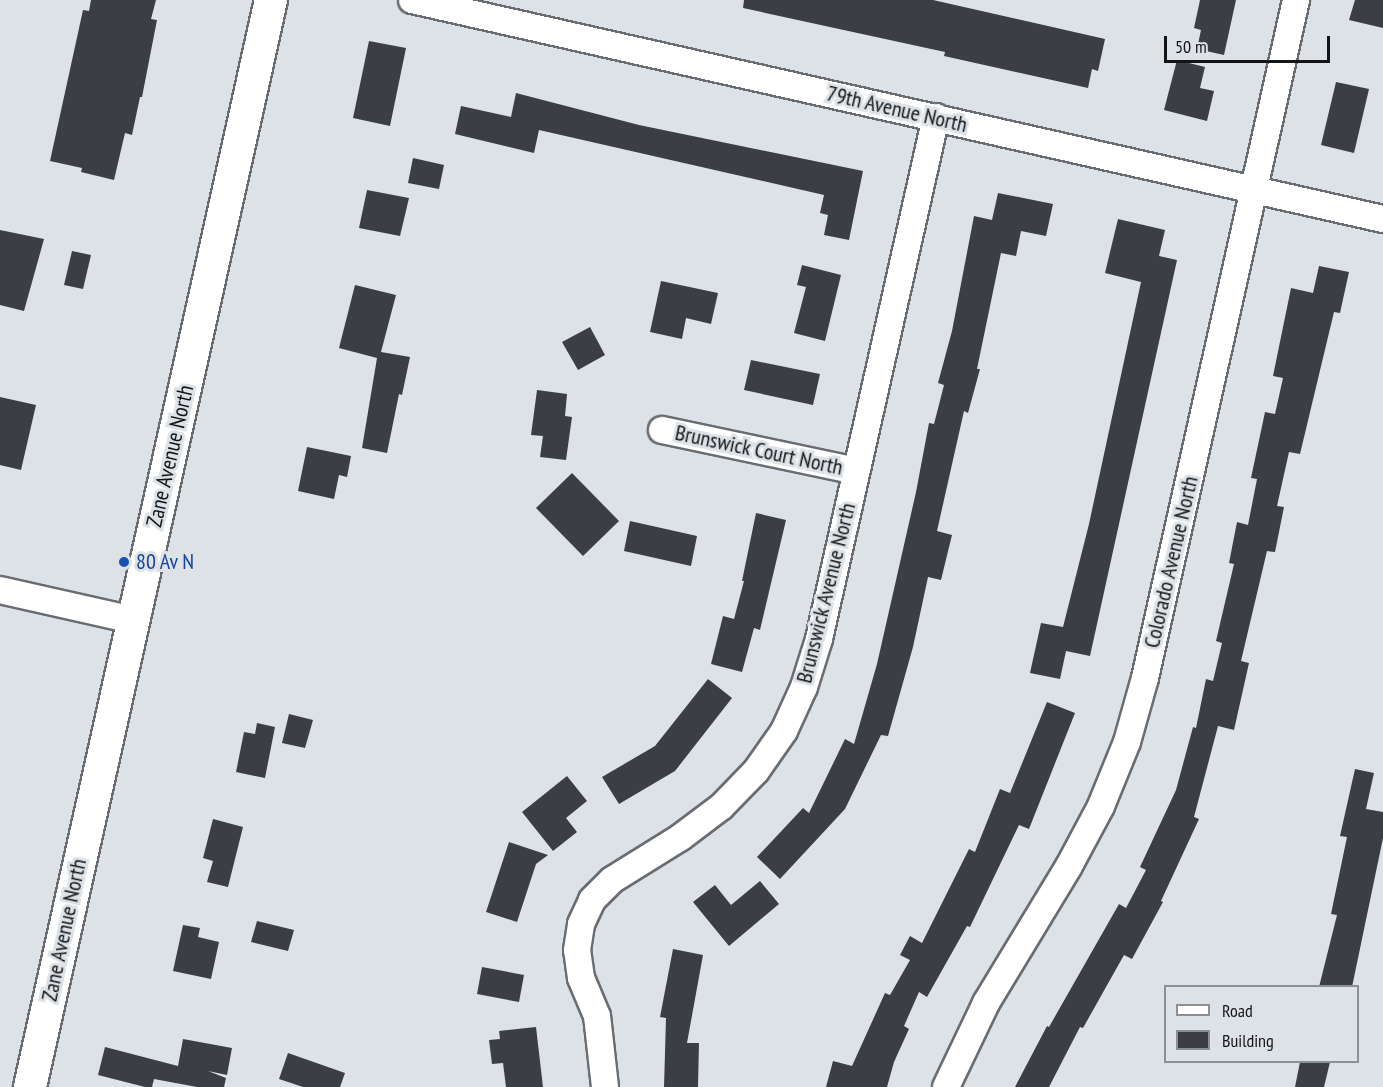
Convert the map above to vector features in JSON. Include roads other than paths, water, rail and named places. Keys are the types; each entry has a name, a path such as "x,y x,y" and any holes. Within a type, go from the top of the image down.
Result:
{"main road":[{"name":"Zane Avenue North","path":"30,1087 271,0"}],"street":[{"name":"79th Avenue North","path":"412,0 1383,219"},
{"name":"Colorado Avenue North","path":"946,1087 986,1003 1069,866 1101,806 1127,742 1145,678 1296,0"},
{"name":"Brunswick Avenue North","path":"605,1087 597,1016 581,978 577,950 581,924 592,900 612,880 681,837 721,807 756,771 784,731 804,687 819,639 936,117"},
{"name":"Brunswick Court North","path":"662,430 856,471"},
{"path":"0,590 133,620"}],"place":[{"name":"80 Av N","path":"124,562"}]}
